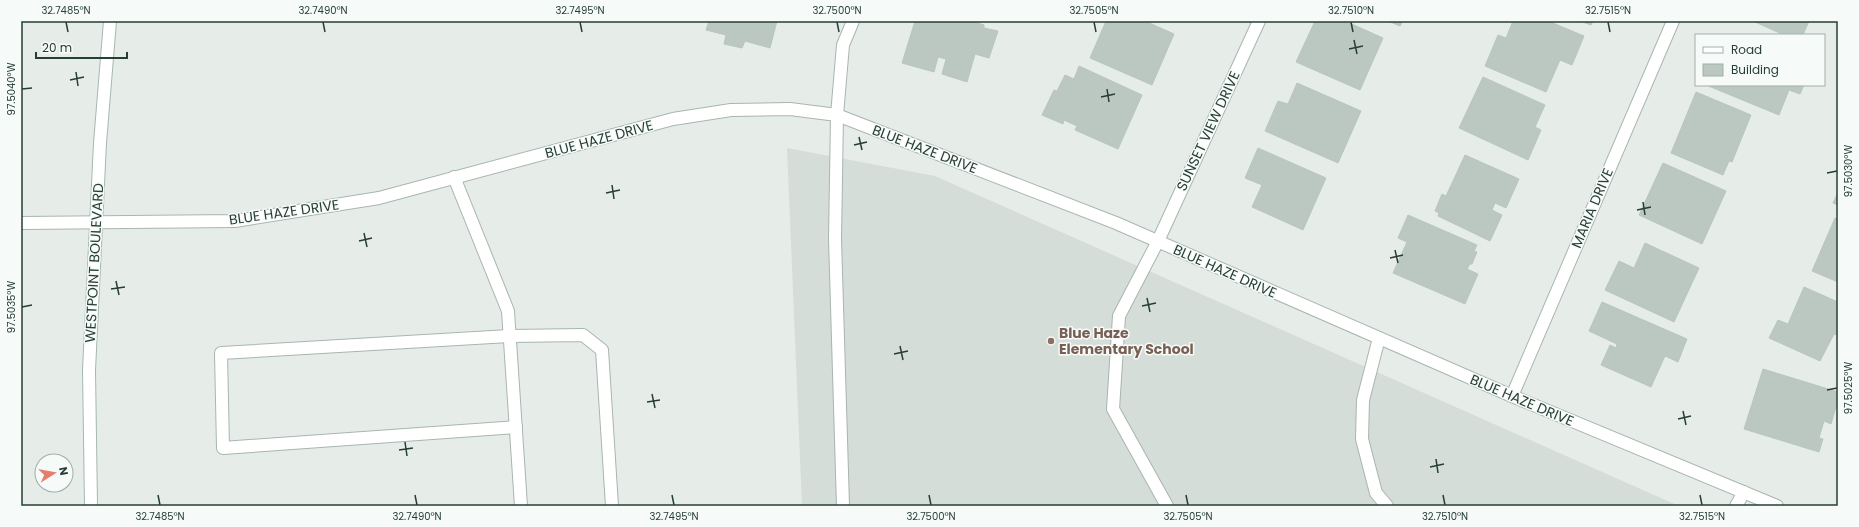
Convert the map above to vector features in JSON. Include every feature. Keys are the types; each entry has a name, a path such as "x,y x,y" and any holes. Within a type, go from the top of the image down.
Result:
{"street":[{"name":"WESTPOINT BOULEVARD","path":"91,506 89,370 100,143 110,21"},
{"path":"843,506 835,239 837,115 843,44 853,21"},
{"name":"SUNSET VIEW DRIVE","path":"1167,506 1113,409 1119,316 1158,241 1259,21"},
{"name":"MARIA DRIVE","path":"1512,396 1673,21"},
{"name":"BLUE HAZE DRIVE","path":"21,223 96,221 235,221 379,198 673,119 731,110 790,109 837,115 1109,220 1512,396 1777,506"},
{"path":"454,177 508,311 521,506"},
{"path":"516,427 223,448 221,352 510,336 583,335 602,350 612,506"},
{"path":"1379,338 1363,400 1362,439 1376,493 1387,506"},
{"path":"1736,506 1744,492"}],"shaded area":[{"name":"Blue Haze Elementary School","path":"787,148 935,176 1679,506 802,506"}],"building":[{"path":"709,21 777,21 770,48 745,41 742,48 724,44 726,35 706,30"},
{"path":"915,21 971,21 984,25 984,28 998,31 989,58 975,54 967,82 942,74 946,59 938,57 934,72 902,63"},
{"path":"1106,21 1145,21 1174,34 1152,85 1090,58"},
{"path":"1315,21 1345,21 1383,38 1360,90 1296,62"},
{"path":"1388,21 1403,21 1400,26"},
{"path":"1513,21 1548,21 1584,36 1572,65 1560,60 1546,92 1485,66 1498,35 1506,38"},
{"path":"1580,21 1593,21 1591,25"},
{"path":"1753,21 1809,21 1803,34 1782,34"},
{"path":"1079,66 1142,95 1118,149 1075,130 1077,126 1064,120 1063,124 1042,115 1054,90 1057,91 1065,75 1074,79"},
{"path":"1483,77 1545,105 1535,127 1541,130 1528,160 1459,128"},
{"path":"1297,83 1361,111 1338,163 1265,131 1278,101 1288,104"},
{"path":"1708,86 1804,86 1800,94 1789,90 1779,115"},
{"path":"1696,92 1751,115 1732,162 1729,161 1723,175 1671,153"},
{"path":"1258,148 1326,178 1303,230 1252,207 1262,185 1245,178"},
{"path":"1465,155 1519,179 1506,208 1495,203 1492,210 1502,215 1490,241 1438,216 1439,213 1435,211 1442,194 1446,196"},
{"path":"1663,163 1726,191 1702,244 1639,215"},
{"path":"1838,192 1838,205 1833,203"},
{"path":"1408,215 1477,245 1474,251 1477,252 1472,264 1470,264 1467,269 1478,274 1465,304 1393,273 1407,242 1398,238"},
{"path":"1835,218 1838,219 1838,282 1812,271"},
{"path":"1645,243 1699,268 1674,322 1605,290 1619,261 1634,268"},
{"path":"1804,287 1838,302 1838,335 1834,334 1820,361 1769,338 1778,320 1788,324"},
{"path":"1602,302 1687,339 1678,362 1665,356 1651,387 1601,365 1610,345 1616,348 1617,344 1589,331"},
{"path":"1763,369 1838,392 1838,400 1831,424 1824,421 1819,438 1823,439 1819,452 1744,429"}],"place":[{"name":"Blue Haze Elementary School","path":"1051,341"}]}
